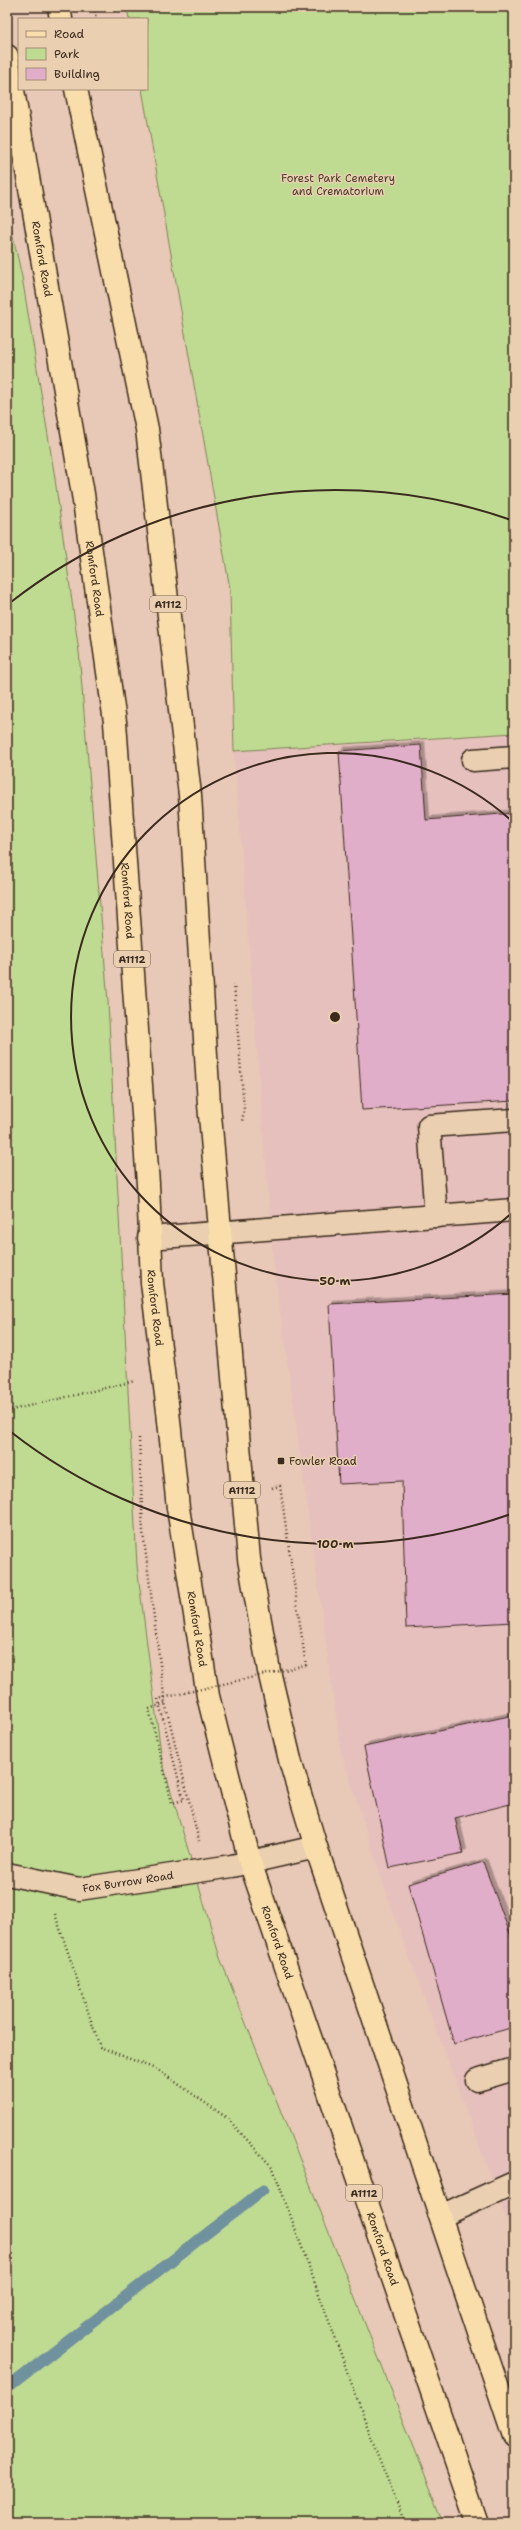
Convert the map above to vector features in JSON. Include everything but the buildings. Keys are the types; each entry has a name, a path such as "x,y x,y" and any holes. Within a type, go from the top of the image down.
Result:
{"main road":[{"path":"59,7 62,18"},
{"name":"Romford Road","path":"7,56 83,494 115,722 147,1176 152,1283 168,1411 178,1508 208,1696 250,1862 478,2523"},
{"name":"A1112","path":"76,90 147,429 190,795 209,1104 222,1232 234,1410 249,1559 269,1671 291,1764 316,1847 514,2436"}],"street":[{"path":"473,760 514,757"},
{"path":"436,1216 429,1126 514,1120"},
{"path":"149,1238 514,1210"},
{"name":"Fox Burrow Road","path":"7,1874 79,1889 206,1870 316,1847"},
{"path":"477,2080 514,2069"},
{"path":"441,2216 514,2183"}],"path":[{"path":"94,7 96,18"},
{"path":"241,1126 244,1109"},
{"path":"7,1411 136,1380 136,1388"},
{"path":"139,1436 143,1532 165,1703 206,1870"},
{"path":"165,1703 149,1710 172,1803 184,1800 158,1699 306,1665 280,1486"},
{"path":"43,1882 100,2047 158,2070 227,2118 273,2168 378,2456 405,2523"}],"shaded area":[{"path":"514,733 514,2239 392,1910 341,1751 273,1256 234,751"}],"green space":[{"name":"Forest Park Cemetery and Crematorium","path":"127,7 514,7 514,733 234,751 230,589 142,90 148,90 148,18 129,18"},
{"path":"7,210 22,277 54,472 79,652 108,1002 137,1566 162,1761 220,1958 444,2523 7,2523"}],"waterway":[{"path":"7,2388 263,2190"}],"place":[{"name":"Fowler Road","path":"281,1461"}]}
